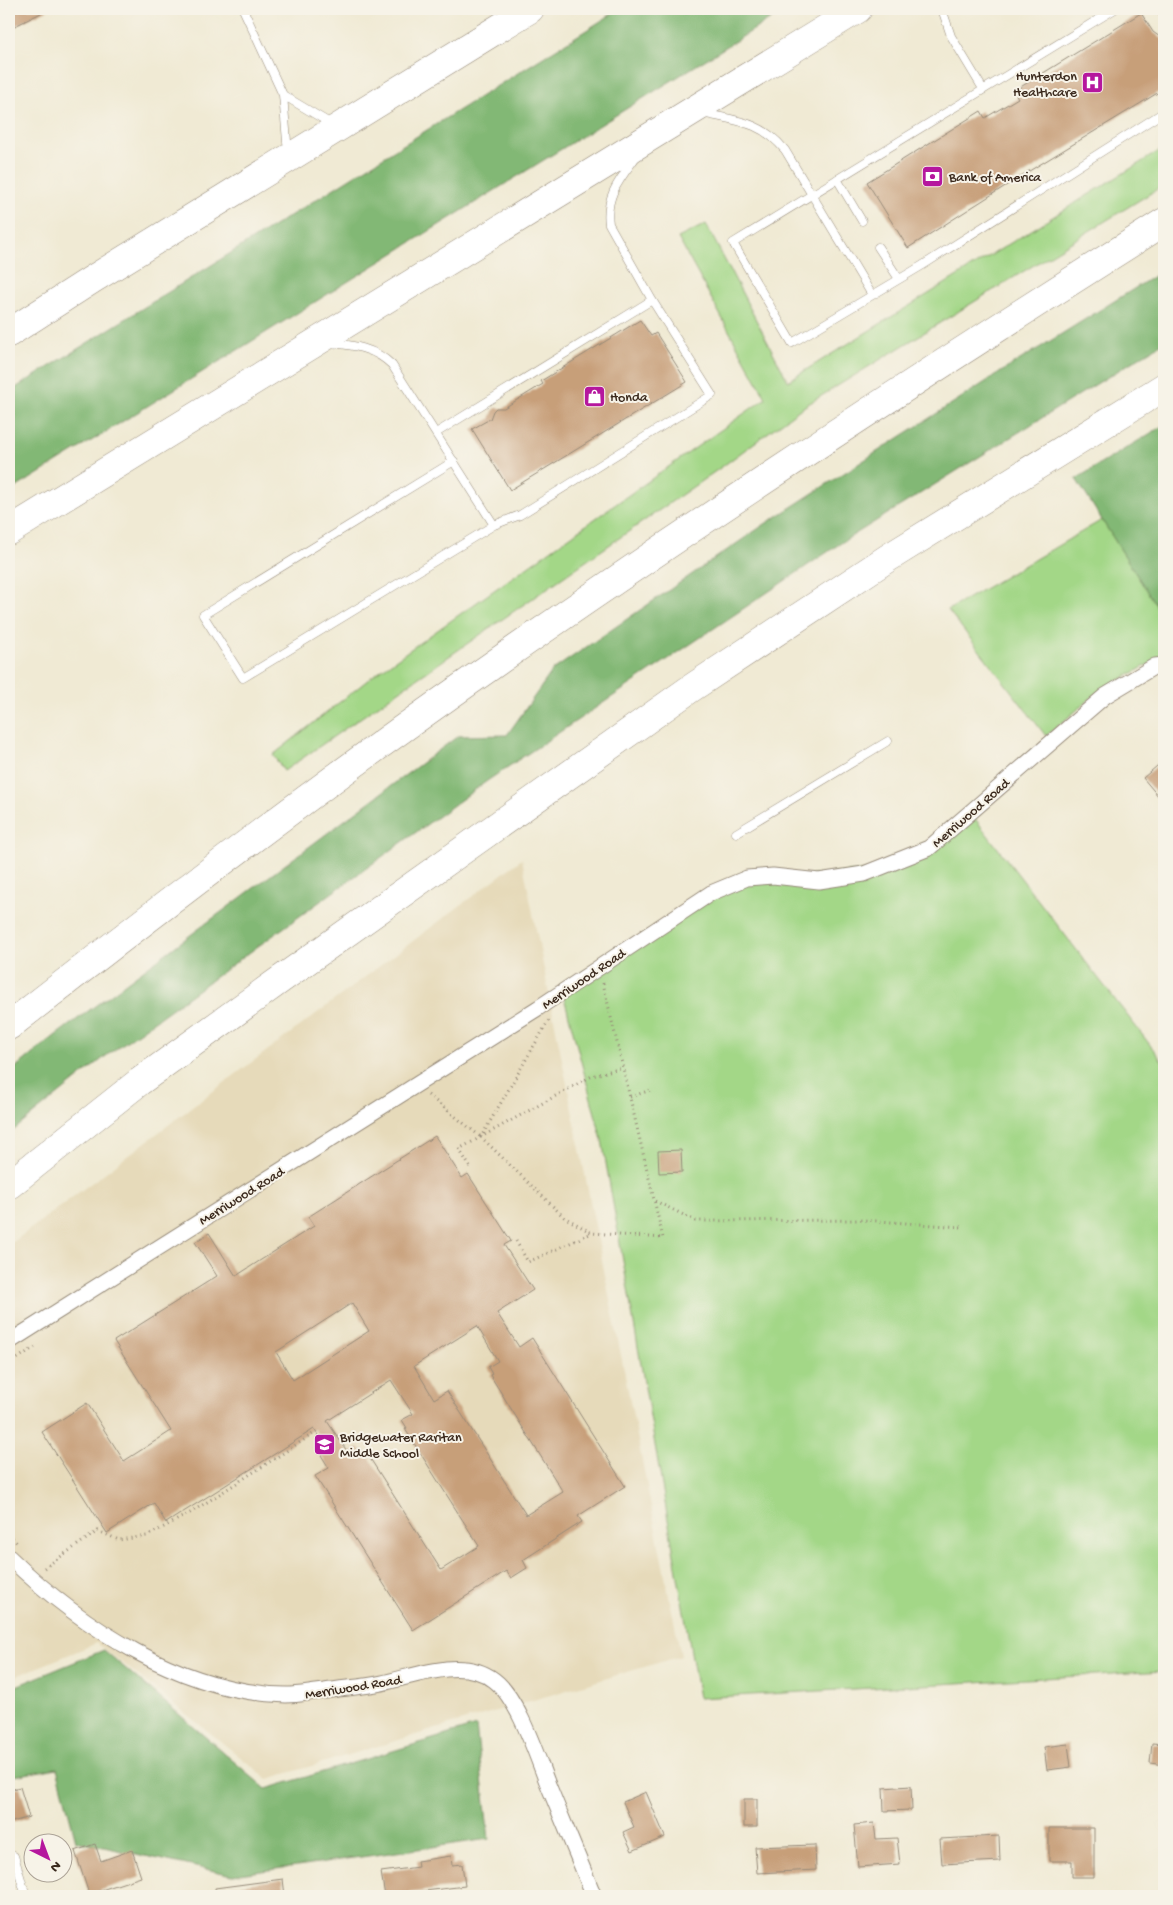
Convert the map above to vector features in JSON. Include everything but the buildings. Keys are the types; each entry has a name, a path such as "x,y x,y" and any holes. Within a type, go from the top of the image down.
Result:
{"highway":[{"path":"9,333 530,9"},
{"path":"9,531 858,9"},
{"path":"9,1026 287,813 604,588 975,342 1164,222"},
{"path":"9,1185 140,1082 280,980 690,689 888,558 1164,387"}],"street":[{"name":"Merriwood Road","path":"9,1342 601,975 711,893 747,878 773,876 819,881 864,874 929,848 1106,696 1156,666 1164,665"},
{"name":"Merriwood Road","path":"9,1558 67,1608 106,1634 137,1653 209,1684 233,1689 287,1695 380,1684 432,1671 461,1668 478,1672 494,1679 504,1691 524,1723 594,1896"}],"lane":[{"path":"243,9 283,96 289,160"},
{"path":"942,9 951,36 983,89"},
{"path":"1115,9 733,243 792,343 899,279 1164,112"},
{"path":"1160,9 1164,15"},
{"path":"283,96 338,129"},
{"path":"691,111 760,127 774,137 785,150 872,295"},
{"path":"454,461 203,615 243,678 494,525 520,515 712,395 652,300 609,224 607,211 609,198 616,184 654,135"},
{"path":"837,179 862,221"},
{"path":"878,248 899,279"},
{"path":"436,433 652,300"},
{"path":"316,342 357,346 385,357 392,365 494,525"},
{"path":"736,833 888,741"},
{"path":"14,1856 26,1896"}],"path":[{"path":"594,987 601,975"},
{"path":"427,1094 480,1137 564,1217 592,1233 663,1238 601,975"},
{"path":"480,1137 554,1013"},
{"path":"470,1167 459,1150 592,1076 623,1067"},
{"path":"630,1097 652,1090"},
{"path":"654,1200 696,1220 864,1220 962,1227"},
{"path":"516,1241 528,1262 592,1233"},
{"path":"43,1569 98,1531 119,1540 147,1536 190,1513 316,1432"},
{"path":"9,1534 21,1548"},
{"path":"38,1565 51,1575"}],"shaded area":[{"name":"Bridgewater Raritan Middle School","path":"522,859 681,1656 268,1779 97,1643 9,1679 9,1245"}],"green space":[{"path":"620,9 787,9 9,492 9,392"},
{"path":"1164,148 1164,185 800,409 723,466 284,771 273,755 374,675 766,398 678,238 706,224 788,381"},
{"path":"1164,270 1164,342 844,541 487,781 106,1056 9,1134 9,1073 56,1035 458,736 507,735 553,670 765,524 1015,363"},
{"path":"1164,425 1164,618 1076,479"},
{"path":"1102,520 1164,618 1164,656 1101,690 1046,736 948,610"},
{"path":"973,816 1164,1063 1164,1671 699,1698 602,1140 561,986 733,881 889,869"},
{"path":"104,1650 266,1789 476,1726 489,1839 233,1875 76,1841 57,1768 9,1777 9,1689"}],"place":[{"name":"Hunterdon Healthcare","path":"1093,83"},
{"name":"Bank of America","path":"933,176"},
{"name":"Honda","path":"594,396"},
{"name":"Bridgewater Raritan Middle School","path":"324,1444"}]}
